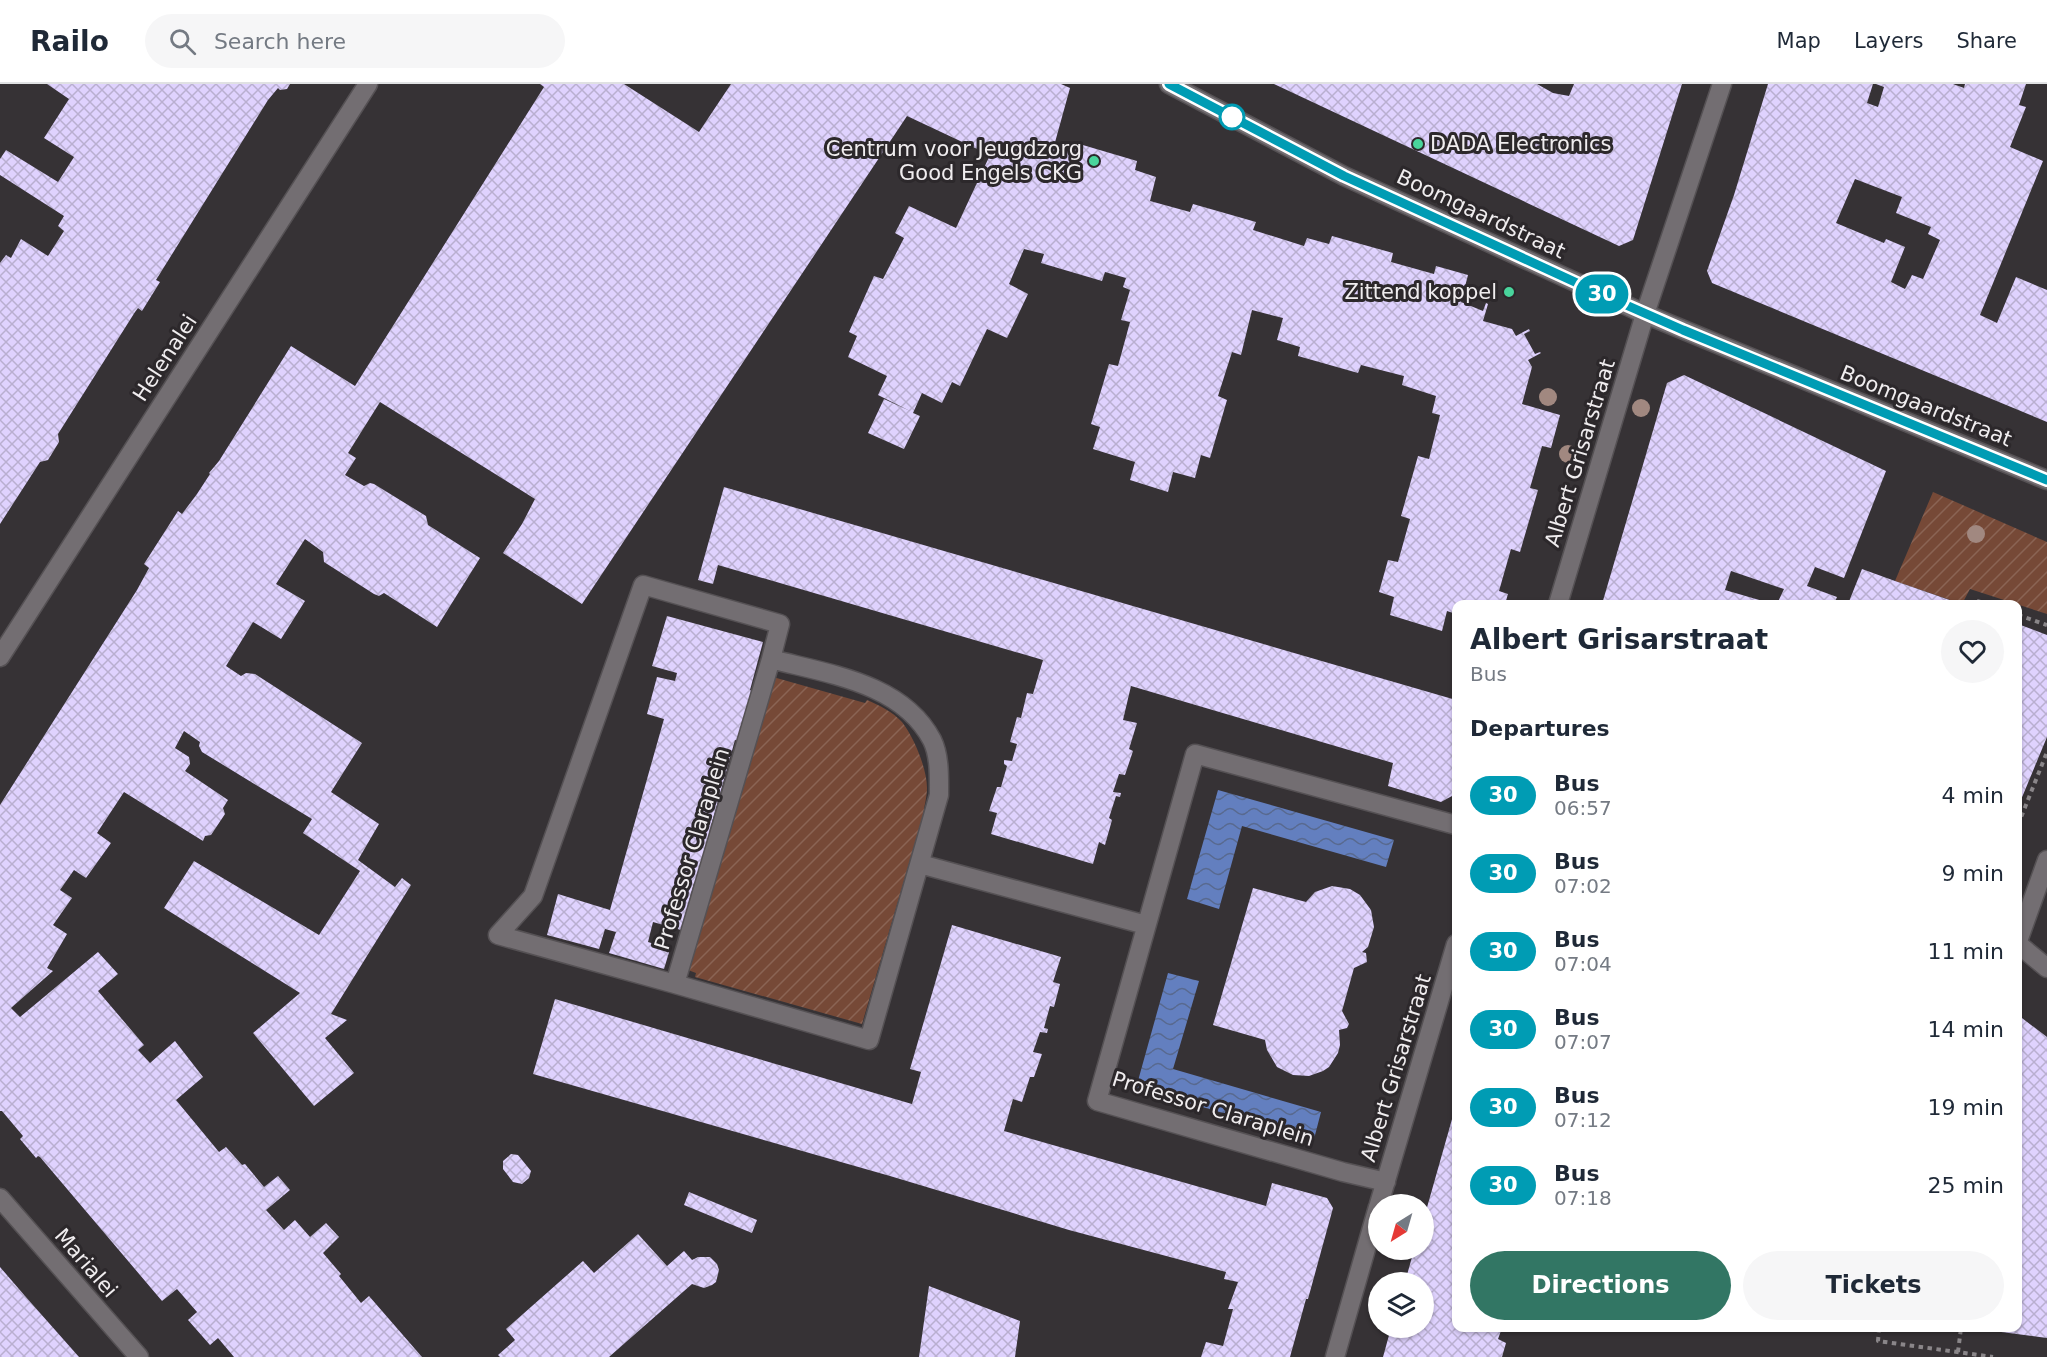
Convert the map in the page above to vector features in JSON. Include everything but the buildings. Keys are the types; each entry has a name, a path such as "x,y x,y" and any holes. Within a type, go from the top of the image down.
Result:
{"street":[{"name":"Helenalei","path":"0,657 368,84"},
{"name":"Boomgaardstraat","path":"1169,84 1354,180 1645,314 2047,480"},
{"name":"Albert Grisarstraat","path":"1559,600 1645,314 1722,84"},
{"path":"675,984 498,935 533,896 643,585 780,624 771,659"},
{"name":"Professor Claraplein","path":"771,659 861,683 890,697 917,718 933,741 939,770 939,795 869,1040 675,984 771,659"},
{"name":"Professor Claraplein","path":"1386,1182 1343,1172 1096,1101 1195,754 1452,824"},
{"path":"2022,931 2047,860"},
{"path":"920,864 1146,925"},
{"path":"2022,946 2047,968"},
{"name":"Albert Grisarstraat","path":"1382,1194 1452,958"},
{"name":"Marialei","path":"0,1198 139,1357"},
{"name":"Albert Grisarstraat","path":"1335,1357 1368,1244"}],"path":[{"path":"2022,616 2047,625"},
{"path":"2022,815 2047,752"},
{"path":"1879,1332 1878,1341 1993,1357"},
{"path":"1958,1353 1961,1332"}],"shaded area":[{"path":"1933,492 2047,542 2047,614 2022,606 2022,600 2004,600 1970,589 1964,600 1950,600 1895,581"},
{"path":"773,677 865,703 867,700 886,709 907,728 925,772 927,791 923,816 862,1024 695,977 696,973 688,970"}],"water":[{"path":"1218,790 1394,840 1386,867 1242,826 1219,909 1187,899"},
{"path":"1168,973 1199,981 1173,1069 1321,1112 1314,1139 1136,1088"}],"bus line":[{"name":"30","path":"1169,84 1344,176 1645,314 2047,480"}],"place":[{"name":"DADA Electronics","path":"1418,144"},
{"name":"Centrum voor Jeugdzorg Good Engels CKG","path":"1094,161"},
{"name":"Zittend koppel","path":"1509,292"}]}
